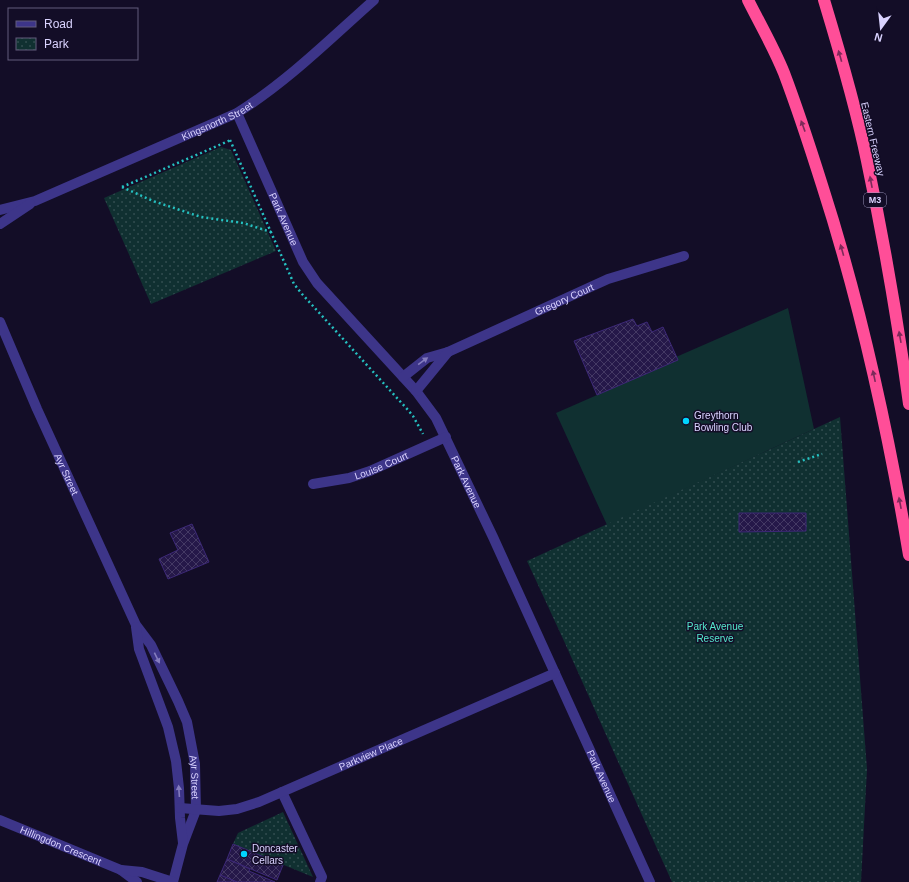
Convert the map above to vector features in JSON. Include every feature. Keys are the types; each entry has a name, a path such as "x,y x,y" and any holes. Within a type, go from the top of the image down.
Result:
{"highway":[{"path":"748,0 783,72 808,140 839,239 870,357 890,449 909,555"},
{"name":"Eastern Freeway","path":"824,0 846,75 867,160 901,340 909,404"}],"street":[{"name":"Kingsnorth Street","path":"0,210 34,201 237,113 259,99 279,83 374,0"},
{"name":"Park Avenue","path":"237,113 303,262 310,274 326,295 416,391 436,418 555,673 650,882"},
{"name":"Kingsnorth Street","path":"0,224 34,201"},
{"name":"Gregory Court","path":"403,377 427,358 448,352 608,278 684,256"},
{"name":"Ayr Street","path":"0,322 37,409 136,625 151,645 187,722 195,764 196,810 183,844 173,882"},
{"name":"Gregory Court","path":"416,391 448,352"},
{"name":"Louise Court","path":"313,484 349,478 370,471 446,437"},
{"name":"Ayr Street","path":"136,625 139,649 168,727 176,761 183,844"},
{"name":"Parkview Place","path":"180,808 219,811 259,802 555,673"},
{"path":"282,792 322,877 320,882"},
{"name":"Hillingdon Crescent","path":"0,820 121,870 137,882"},
{"name":"Hillingdon Crescent","path":"121,870 142,872 173,882"}],"path":[{"path":"247,135 230,140 122,187 152,201 201,217 242,223 271,232"},
{"path":"230,140 294,284 413,416 429,445"},
{"path":"798,462 822,454"}],"green space":[{"path":"221,147 231,150 276,251 151,304 104,198"},
{"name":"Greythorn Bowling Club","path":"788,308 814,429 607,525 556,413 677,360 676,357"},
{"name":"Park Avenue Reserve","path":"840,417 867,769 861,882 672,882 527,561"},
{"path":"283,812 313,877 233,844 238,833"}],"building":[{"path":"633,319 637,326 647,322 652,332 663,327 678,360 597,395 574,341"},
{"path":"739,513 806,513 806,531 739,532"},
{"path":"192,524 209,562 168,579 159,559 178,550 170,533"},
{"path":"233,844 283,865 277,880 227,859"},
{"path":"227,859 250,869 249,871 275,882 237,882 220,875"},
{"path":"220,875 237,882 217,882"}],"place":[{"name":"Greythorn Bowling Club","path":"686,421"},
{"name":"Doncaster Cellars","path":"244,854"}]}
